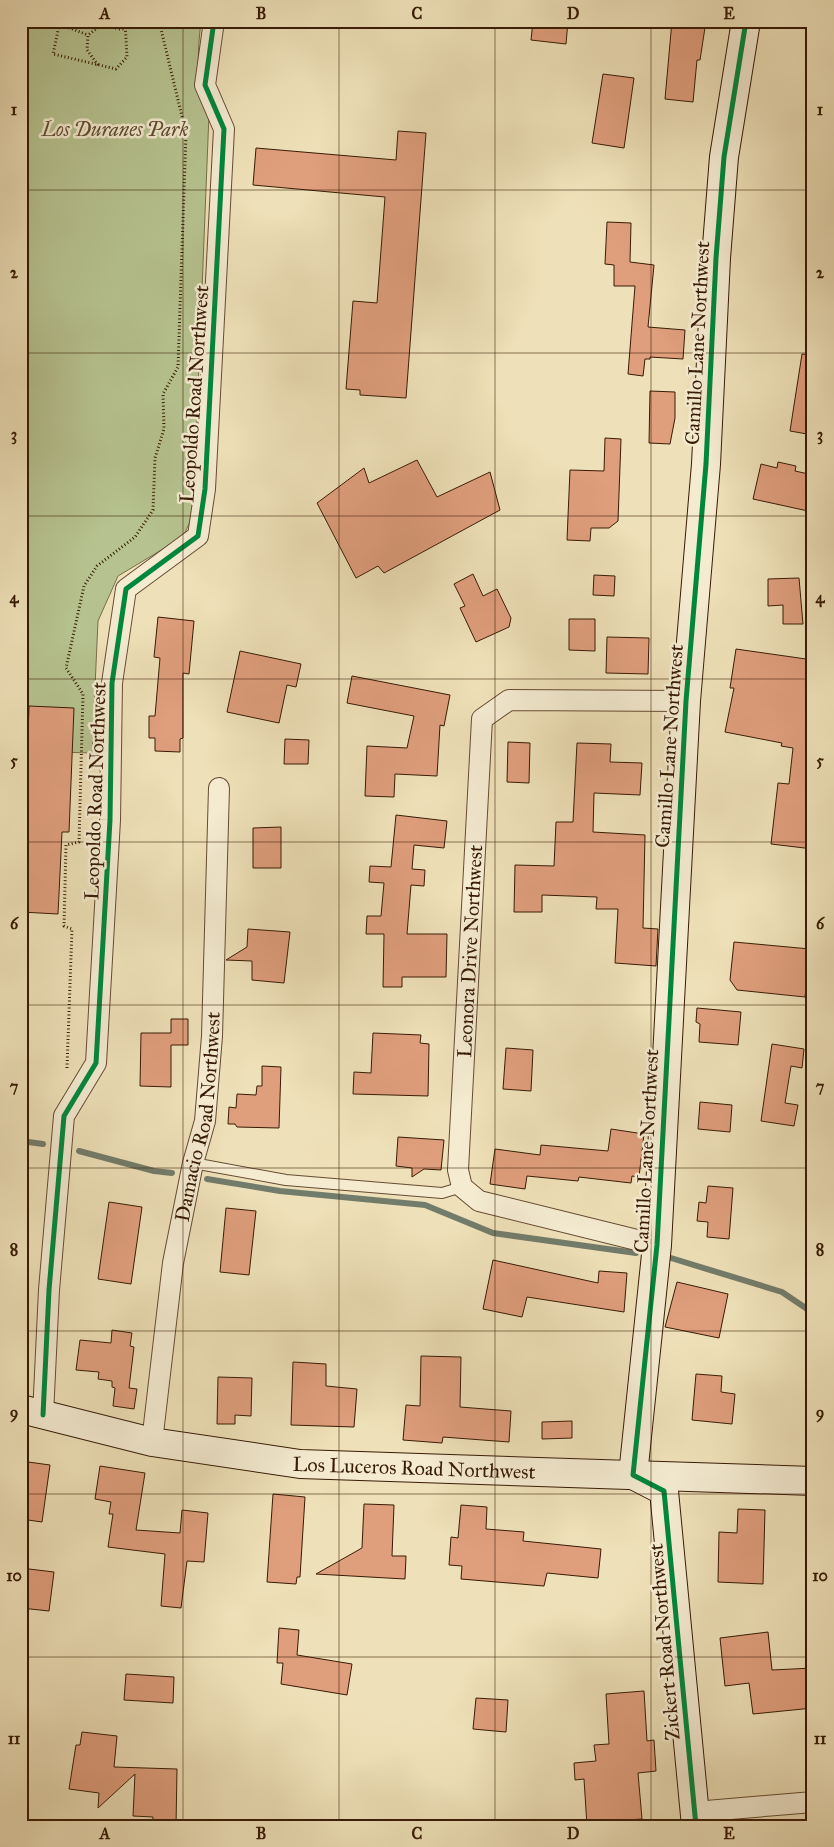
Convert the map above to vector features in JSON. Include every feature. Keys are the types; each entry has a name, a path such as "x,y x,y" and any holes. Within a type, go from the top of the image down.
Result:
{"street":[{"name":"Leopoldo Road Northwest","path":"32,1412 49,1290 64,1116 96,1063 110,829 112,683 126,589 198,536 205,489 224,129 205,85 214,21"},
{"name":"Camillo Lane Northwest","path":"633,1475 657,1245 686,701 706,464 716,258 724,157 746,21"},
{"name":"Leonora Drive Northwest","path":"462,1188 458,1170 482,719 509,700 686,701"},
{"name":"Damacio Road Northwest","path":"152,1442 174,1263 193,1163 205,1121 211,1045 219,788"},
{"path":"462,1188 479,1201 657,1245"},
{"name":"Los Luceros Road Northwest","path":"32,1412 152,1442 300,1464 813,1481"},
{"name":"Zickert Road Northwest","path":"633,1475 664,1491 695,1819"},
{"path":"695,1819 812,1803"}],"lane":[{"path":"193,1163 286,1180 442,1193 462,1188"},
{"path":"812,1803 813,1826"}],"path":[{"path":"98,65 87,50 88,35 107,21 117,29 124,29"},
{"path":"88,35 59,22 53,54 116,69 127,57 125,21"},
{"path":"67,1068 72,929 64,926 66,845 79,842 83,694 66,668 84,586 97,566 135,537 153,510 155,458 164,428 163,394 178,367 186,133 159,21"}],"green space":[{"name":"Los Duranes Park","path":"21,21 201,21 199,68 202,90 209,114 193,515 183,537 118,576 98,621 92,753 21,751"}],"building":[{"path":"533,21 568,21 566,44 531,40"},
{"path":"672,21 706,21 700,60 697,60 693,102 665,99"},
{"path":"603,74 634,78 624,148 592,143"},
{"path":"398,131 426,133 406,398 360,395 360,390 346,389 353,301 377,303 385,197 253,185 256,148 396,160"},
{"path":"607,222 631,223 630,262 654,265 648,327 685,330 683,359 650,357 650,359 645,359 643,376 628,374 635,286 614,286 614,265 605,264"},
{"path":"802,354 813,355 813,435 790,431"},
{"path":"650,391 675,392 675,418 670,444 649,443"},
{"path":"605,438 621,439 618,521 609,528 591,528 590,541 567,540 570,470 604,471"},
{"path":"417,460 437,497 490,472 500,510 384,573 378,566 356,578 317,503 364,468 369,483"},
{"path":"778,462 796,466 795,471 813,475 811,487 813,490 808,511 753,499 761,464 777,468"},
{"path":"473,574 483,596 497,589 511,618 509,627 476,642 460,608 465,606 454,584"},
{"path":"594,575 615,576 614,596 593,595"},
{"path":"799,578 803,624 783,624 783,605 768,606 768,579"},
{"path":"158,617 194,621 189,674 183,673 183,738 180,739 180,752 155,751 155,738 149,738 149,716 155,716 160,658 154,657"},
{"path":"569,619 595,619 595,651 569,650"},
{"path":"607,637 649,638 648,674 606,673"},
{"path":"736,649 813,660 813,849 771,844 778,783 789,784 793,748 781,746 782,743 725,732 734,688 730,688"},
{"path":"240,651 301,664 296,687 287,685 279,723 227,712"},
{"path":"352,676 450,695 444,726 440,725 437,776 395,774 394,797 365,796 367,746 407,748 414,716 347,703"},
{"path":"29,706 74,708 69,832 62,832 58,914 21,912 21,738 28,739"},
{"path":"285,739 309,740 308,764 284,764"},
{"path":"508,742 530,743 529,783 507,782"},
{"path":"577,743 611,744 610,762 642,763 640,795 594,793 593,832 645,835 643,928 658,929 656,966 615,963 618,909 596,909 597,897 542,895 542,912 514,912 515,865 554,866 556,822 573,822"},
{"path":"396,815 447,821 444,848 414,845 412,869 425,870 424,886 411,885 407,934 447,934 446,977 402,977 402,987 383,987 384,934 366,934 367,916 381,916 384,883 369,882 370,866 391,867"},
{"path":"281,827 281,868 253,868 253,828"},
{"path":"248,929 290,932 284,983 252,980 252,961 226,960 247,947"},
{"path":"734,942 810,949 805,997 737,990 730,980"},
{"path":"697,1008 741,1012 738,1045 699,1042 700,1024 696,1022"},
{"path":"171,1019 188,1019 188,1045 171,1045 171,1087 140,1086 141,1033 171,1033"},
{"path":"373,1033 421,1035 420,1043 429,1044 428,1096 353,1094 354,1072 371,1073"},
{"path":"772,1044 804,1049 802,1068 791,1066 785,1103 798,1105 794,1126 761,1121"},
{"path":"506,1048 533,1050 531,1091 503,1089"},
{"path":"262,1066 281,1067 279,1128 237,1127 235,1124 228,1124 229,1107 236,1108 237,1094 256,1095 257,1086 262,1086"},
{"path":"700,1102 732,1105 730,1132 698,1129"},
{"path":"611,1129 644,1134 639,1177 632,1176 631,1183 579,1177 578,1181 527,1176 525,1189 490,1184 495,1149 540,1155 541,1145 608,1151"},
{"path":"398,1137 444,1140 441,1170 424,1169 412,1177 412,1168 396,1166"},
{"path":"708,1186 733,1188 729,1239 707,1237 708,1222 697,1221 699,1202 706,1203"},
{"path":"109,1202 142,1207 131,1284 98,1279"},
{"path":"226,1208 256,1211 249,1275 220,1272"},
{"path":"493,1260 598,1283 599,1271 627,1273 624,1312 527,1297 522,1317 483,1309"},
{"path":"677,1282 728,1294 719,1338 665,1327"},
{"path":"112,1330 132,1333 130,1346 134,1347 129,1388 137,1389 134,1409 113,1406 115,1388 112,1387 112,1381 98,1379 99,1372 76,1370 80,1340 111,1343"},
{"path":"421,1356 461,1357 460,1407 511,1411 509,1442 443,1437 442,1443 403,1440 406,1405 420,1406"},
{"path":"293,1362 326,1364 326,1386 357,1389 354,1427 291,1425"},
{"path":"696,1374 722,1376 721,1392 735,1394 732,1424 692,1420"},
{"path":"218,1377 252,1378 251,1416 235,1415 235,1424 217,1424"},
{"path":"572,1421 572,1438 542,1439 542,1422"},
{"path":"21,1461 50,1465 42,1522 21,1519"},
{"path":"100,1466 145,1473 136,1530 180,1533 182,1510 208,1513 204,1562 187,1561 181,1608 161,1606 165,1554 108,1547 113,1514 109,1514 111,1502 95,1499"},
{"path":"273,1494 305,1497 300,1577 297,1577 296,1584 267,1582"},
{"path":"364,1504 394,1505 392,1556 406,1556 405,1579 316,1574 362,1548"},
{"path":"461,1505 487,1507 486,1529 524,1532 523,1541 601,1549 598,1578 547,1573 544,1586 461,1579 462,1566 449,1565 451,1537 458,1538"},
{"path":"738,1509 765,1510 763,1584 718,1582 719,1532 737,1533"},
{"path":"21,1568 54,1572 49,1611 21,1608"},
{"path":"279,1628 299,1630 297,1655 352,1664 347,1695 281,1684 283,1663 277,1663"},
{"path":"768,1632 772,1670 813,1668 813,1708 753,1714 749,1683 725,1686 720,1638"},
{"path":"126,1674 174,1677 173,1703 124,1700"},
{"path":"644,1691 647,1741 654,1740 656,1771 638,1773 642,1819 627,1820 628,1826 587,1826 584,1779 575,1780 574,1763 596,1761 594,1745 609,1744 606,1694"},
{"path":"476,1698 508,1700 506,1732 473,1729"},
{"path":"82,1732 117,1736 114,1767 177,1769 176,1826 153,1826 153,1817 133,1816 135,1774 98,1808 99,1793 69,1789 76,1745 80,1745"}],"waterway":[{"path":"21,1141 43,1144"},
{"path":"79,1151 154,1171 172,1173"},
{"path":"207,1179 280,1191 425,1205 493,1233 636,1253"},
{"path":"671,1258 782,1292 813,1313"}],"cycle path":[{"path":"43,1415 49,1290 64,1116 96,1063 110,820 112,683 126,589 198,536 205,489 224,129 205,85 214,21"},
{"path":"696,1826 664,1491 633,1475 657,1245 686,701 706,464 716,258 724,157 746,21"}]}
